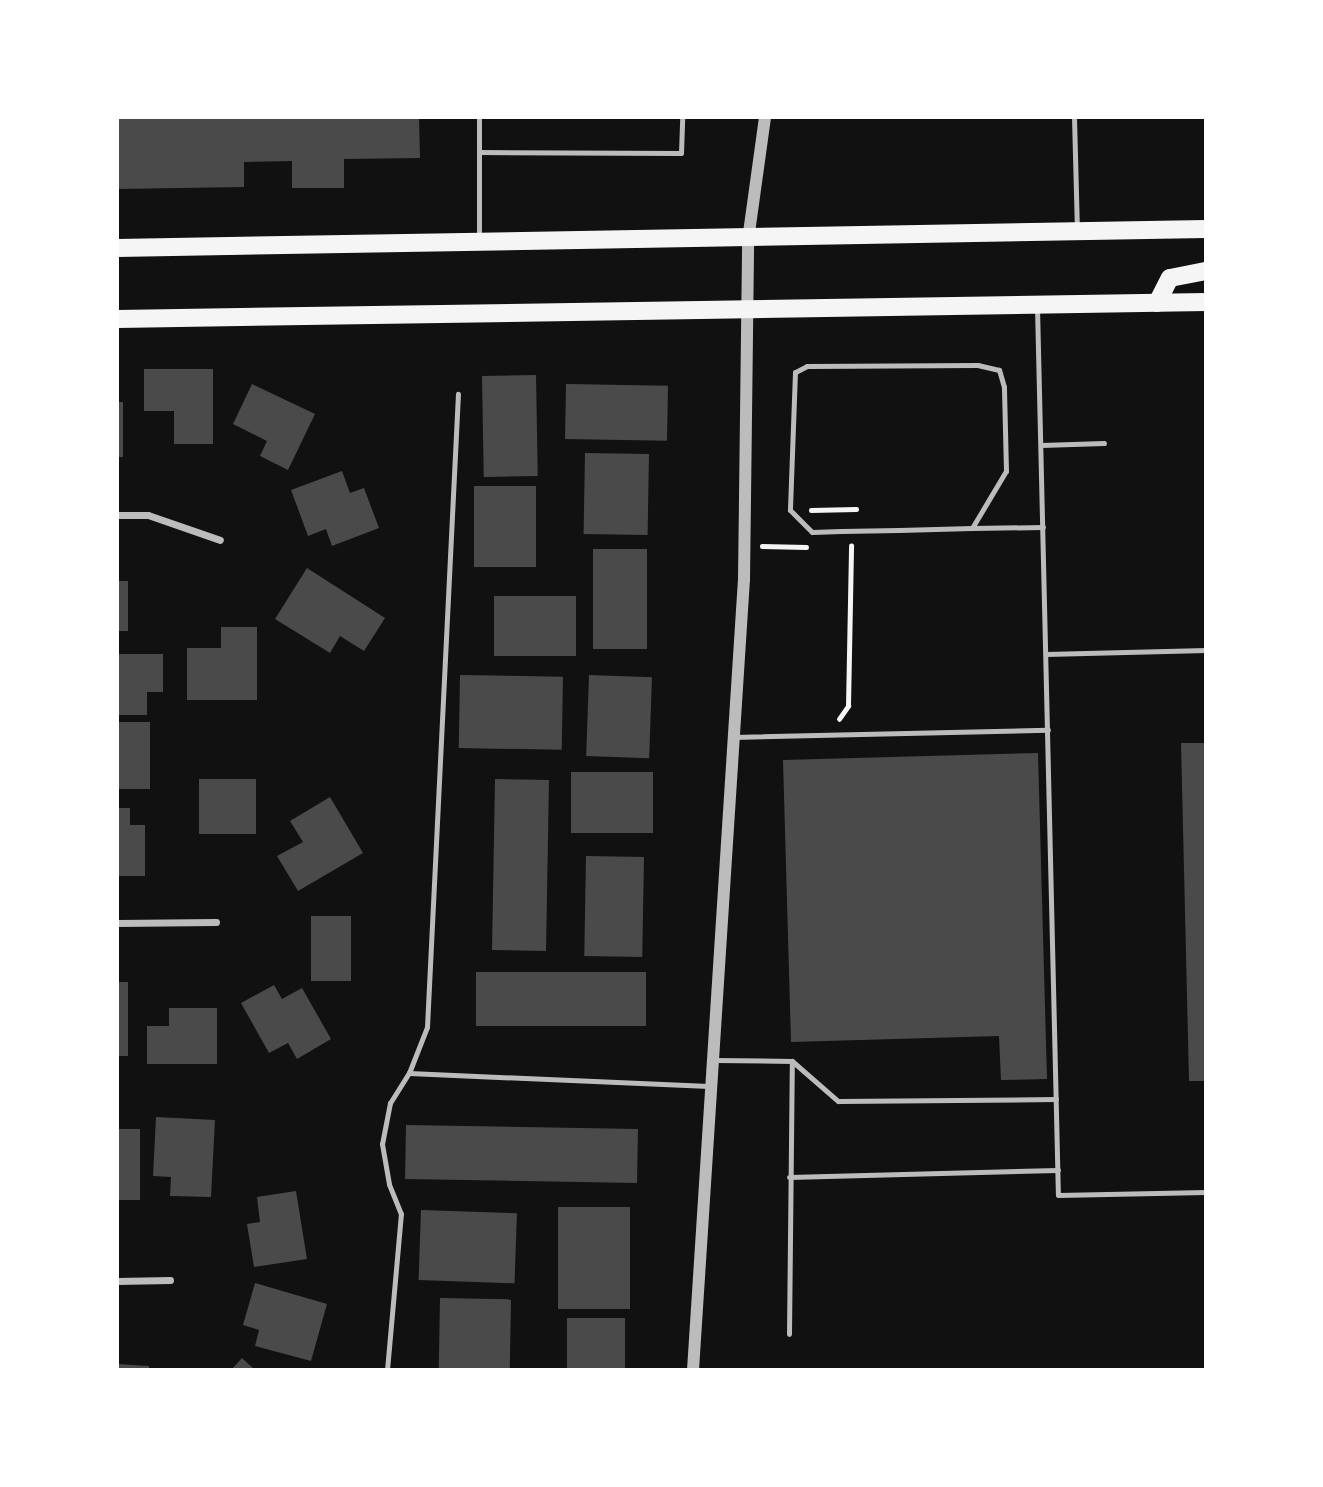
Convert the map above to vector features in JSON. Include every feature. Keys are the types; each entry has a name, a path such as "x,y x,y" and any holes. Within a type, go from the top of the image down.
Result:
{"main road":[{"path":"117,248 748,240 1206,229"},
{"path":"1157,303 1170,278 1206,271"},
{"path":"117,319 1206,302"}],"street":[{"path":"693,1370 710,1060 744,580 745,310 748,240 765,117"},
{"path":"117,515 148,515 220,540"},
{"path":"117,923 216,922"},
{"path":"117,1281 170,1280"}],"lane":[{"path":"479,117 479,243"},
{"path":"479,152 681,153 682,117"},
{"path":"1074,117 1077,232"},
{"path":"1037,305 1058,1195 1206,1192"},
{"path":"972,528 1006,471 1004,387 999,370 978,365 807,366 795,372 792,385 790,510 813,532 1044,527"},
{"path":"387,1370 401,1214 389,1184 382,1144 390,1103 408,1073 426,1027 458,394"},
{"path":"1041,445 1104,443"},
{"path":"1046,654 1206,650"},
{"path":"733,737 1048,730"},
{"path":"710,1060 792,1061 838,1101 1056,1099"},
{"path":"789,1334 792,1061"},
{"path":"408,1073 709,1086"},
{"path":"789,1177 1058,1170"}],"path":[{"path":"833,509 841,531 852,548 848,706 840,715 837,735"},
{"path":"806,510 856,509"}],"building":[{"path":"117,117 419,117 420,158 344,159 344,188 292,188 292,161 244,162 244,187 117,189"},
{"path":"144,369 213,369 213,444 174,444 174,411 144,411"},
{"path":"536,375 538,476 484,477 482,376"},
{"path":"252,384 315,414 288,470 260,456 267,441 233,424"},
{"path":"566,384 668,386 667,441 565,439"},
{"path":"117,402 123,402 123,457 117,457"},
{"path":"585,453 649,454 648,535 584,534"},
{"path":"342,471 350,493 364,488 379,528 332,546 326,529 308,536 291,490"},
{"path":"474,486 536,486 536,567 474,567"},
{"path":"593,549 647,549 647,649 593,649"},
{"path":"307,568 385,618 364,651 340,636 330,653 275,619"},
{"path":"117,581 128,581 128,631 117,631"},
{"path":"494,596 576,596 576,656 494,656"},
{"path":"221,627 257,627 257,700 187,700 187,648 221,648"},
{"path":"117,654 163,654 163,692 147,692 147,715 117,715"},
{"path":"460,675 563,677 562,750 459,748"},
{"path":"589,675 652,677 649,758 586,756"},
{"path":"117,722 150,722 150,789 117,789"},
{"path":"1181,743 1206,743 1206,1081 1189,1081"},
{"path":"1038,753 1047,1079 1001,1080 999,1036 791,1042 783,760"},
{"path":"571,772 653,772 653,833 571,833"},
{"path":"199,779 256,779 256,834 199,834"},
{"path":"495,779 549,780 546,951 492,950"},
{"path":"330,797 363,853 298,891 277,856 303,842 290,821"},
{"path":"117,808 130,808 130,825 145,825 145,876 117,876"},
{"path":"586,856 644,857 642,957 584,956"},
{"path":"311,916 351,916 351,981 311,981"},
{"path":"476,972 646,972 646,1026 476,1026"},
{"path":"117,982 128,982 128,1056 117,1056"},
{"path":"274,985 282,999 302,988 331,1039 297,1059 288,1043 269,1053 241,1003"},
{"path":"169,1008 217,1008 217,1064 147,1064 147,1026 169,1026"},
{"path":"156,1117 215,1120 211,1197 170,1196 171,1177 153,1176"},
{"path":"406,1125 638,1129 637,1183 405,1179"},
{"path":"117,1129 140,1129 140,1200 117,1200"},
{"path":"296,1191 307,1259 254,1267 247,1224 260,1222 257,1197"},
{"path":"558,1207 630,1207 630,1309 558,1309"},
{"path":"421,1210 517,1213 514,1283 419,1280"},
{"path":"255,1283 327,1304 311,1361 255,1346 259,1330 243,1325"},
{"path":"440,1298 511,1299 510,1370 439,1370"},
{"path":"567,1318 625,1318 625,1370 567,1370"},
{"path":"242,1358 255,1370 231,1370"},
{"path":"117,1364 149,1366 149,1370 117,1370"}]}
